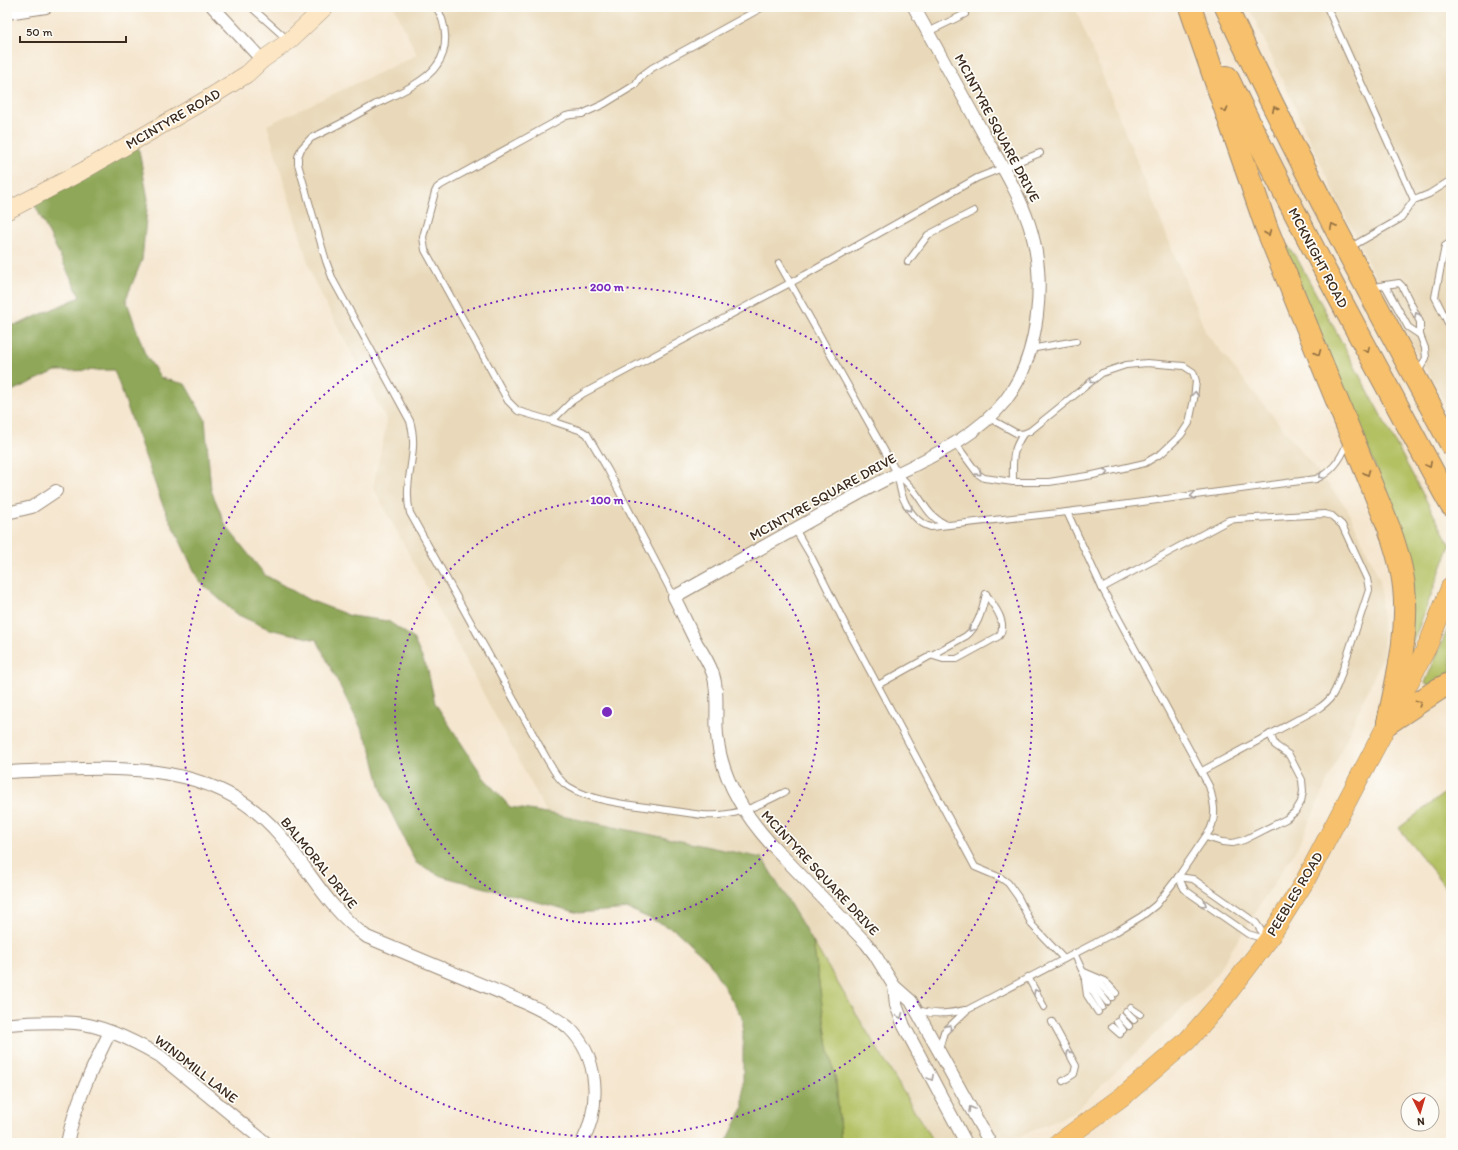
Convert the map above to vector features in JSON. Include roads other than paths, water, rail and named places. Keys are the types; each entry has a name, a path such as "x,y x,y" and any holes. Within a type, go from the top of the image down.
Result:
{"highway":[{"path":"1190,7 1267,229 1395,543 1404,588 1405,624 1388,723"},
{"name":"MCKNIGHT ROAD","path":"1194,7 1264,153 1312,248 1451,505"},
{"name":"MCKNIGHT ROAD","path":"1226,7 1297,154 1346,250 1376,287 1415,377 1446,427 1451,444"},
{"path":"1388,723 1439,689 1451,684"}],"main road":[{"name":"PEEBLES ROAD","path":"1059,1143 1127,1093 1186,1041 1221,1002 1268,940 1318,857 1388,723 1428,645 1451,586"}],"street":[{"path":"7,13 46,7"},
{"path":"213,7 262,60"},
{"name":"MCINTYRE ROAD","path":"7,211 81,172 247,74 262,60 289,41 325,7"},
{"name":"MCINTYRE SQUARE DRIVE","path":"914,7 1003,168 1025,212 1034,241 1038,304 1030,349 1022,371 1005,401 989,418 955,443 897,473 674,597 713,674 716,691 717,736 719,749 731,784 744,810 757,829 866,943 894,986 911,1001 990,1143"},
{"path":"7,513 32,507 56,491"},
{"name":"BALMORAL DRIVE","path":"7,772 120,769 151,770 189,778 227,793 240,800 259,814 279,834 336,910 352,926 367,937 528,1004 549,1014 568,1028 581,1044 588,1056 594,1079 595,1102 593,1114 582,1143"},
{"name":"MCINTYRE SQUARE DRIVE","path":"894,986 896,1005 904,1026 966,1143"},
{"name":"WINDMILL LANE","path":"7,1024 75,1023 110,1032 146,1047 160,1056 266,1143"},
{"path":"66,1143 74,1114 85,1086 110,1032"}],"lane":[{"path":"251,7 289,41"},
{"path":"436,7 442,18 444,43 438,65 430,74 392,96 311,138 301,149 298,157 326,261 333,280 410,421 414,442 407,493 410,513 548,762 562,782 586,795 631,805 710,816 730,814 744,810 785,792"},
{"path":"674,597 638,526 591,440 582,431 524,414 513,407 508,400 425,250 423,237 435,192 441,185 566,116 582,114 604,104 635,85 640,77 645,73 763,7"},
{"path":"1327,7 1414,200"},
{"path":"928,32 965,14"},
{"path":"552,421 572,401 584,393 790,282 977,178 1040,153"},
{"path":"1346,250 1400,219 1414,200 1430,194 1451,180"},
{"path":"908,262 928,235 974,211"},
{"path":"1451,242 1446,246 1435,297 1451,329"},
{"path":"779,263 897,473 915,492 930,515 937,521 946,525"},
{"path":"1415,377 1426,358 1425,348 1420,335 1420,322 1402,286 1399,283 1376,287 1408,327 1420,335"},
{"path":"1030,349 1076,341"},
{"path":"955,443 978,474 984,478 1013,482 1050,482 1093,475 1145,463 1162,453 1181,435 1189,423 1196,381 1193,372 1184,366 1147,363 1126,365 1102,373 1030,431 1023,434 1016,433 989,418"},
{"path":"1013,482 1013,460 1015,447 1023,434"},
{"path":"897,473 903,498 918,520 924,525 931,527 1067,512 1316,479 1324,475 1339,461 1351,434"},
{"path":"939,1050 944,1032 967,1010 1142,916 1156,905 1178,877 1214,823 1215,810 1209,786 1202,771 1102,588 1067,512"},
{"path":"1102,588 1229,520 1325,514 1332,516 1342,525 1367,579 1368,590 1334,693 1329,701 1202,771"},
{"path":"795,529 812,558 847,628 975,867 1001,878 1008,883 1018,896 1032,925 1064,959"},
{"path":"878,684 971,632 979,616 986,594 1000,617 1003,627 999,636 957,659 943,659 930,655"},
{"path":"1206,837 1222,842 1233,843 1244,840 1286,819 1295,812 1301,802 1303,791 1302,780 1289,755 1275,745 1270,734"},
{"path":"1178,877 1185,890 1248,934 1268,940"},
{"path":"1178,877 1193,879 1244,914 1256,923 1268,940"},
{"path":"1074,953 1091,989 1102,1007"},
{"path":"1084,972 1105,981 1112,998 1084,972"},
{"path":"1084,972 1087,995 1098,1012"},
{"path":"1028,977 1044,1007"},
{"path":"916,1010 938,1014 950,1014 967,1010"},
{"path":"1134,1020 1129,1010 1140,1014"},
{"path":"1052,1022 1076,1066 1074,1074 1063,1081"},
{"path":"1124,1030 1117,1022 1124,1030"}]}
